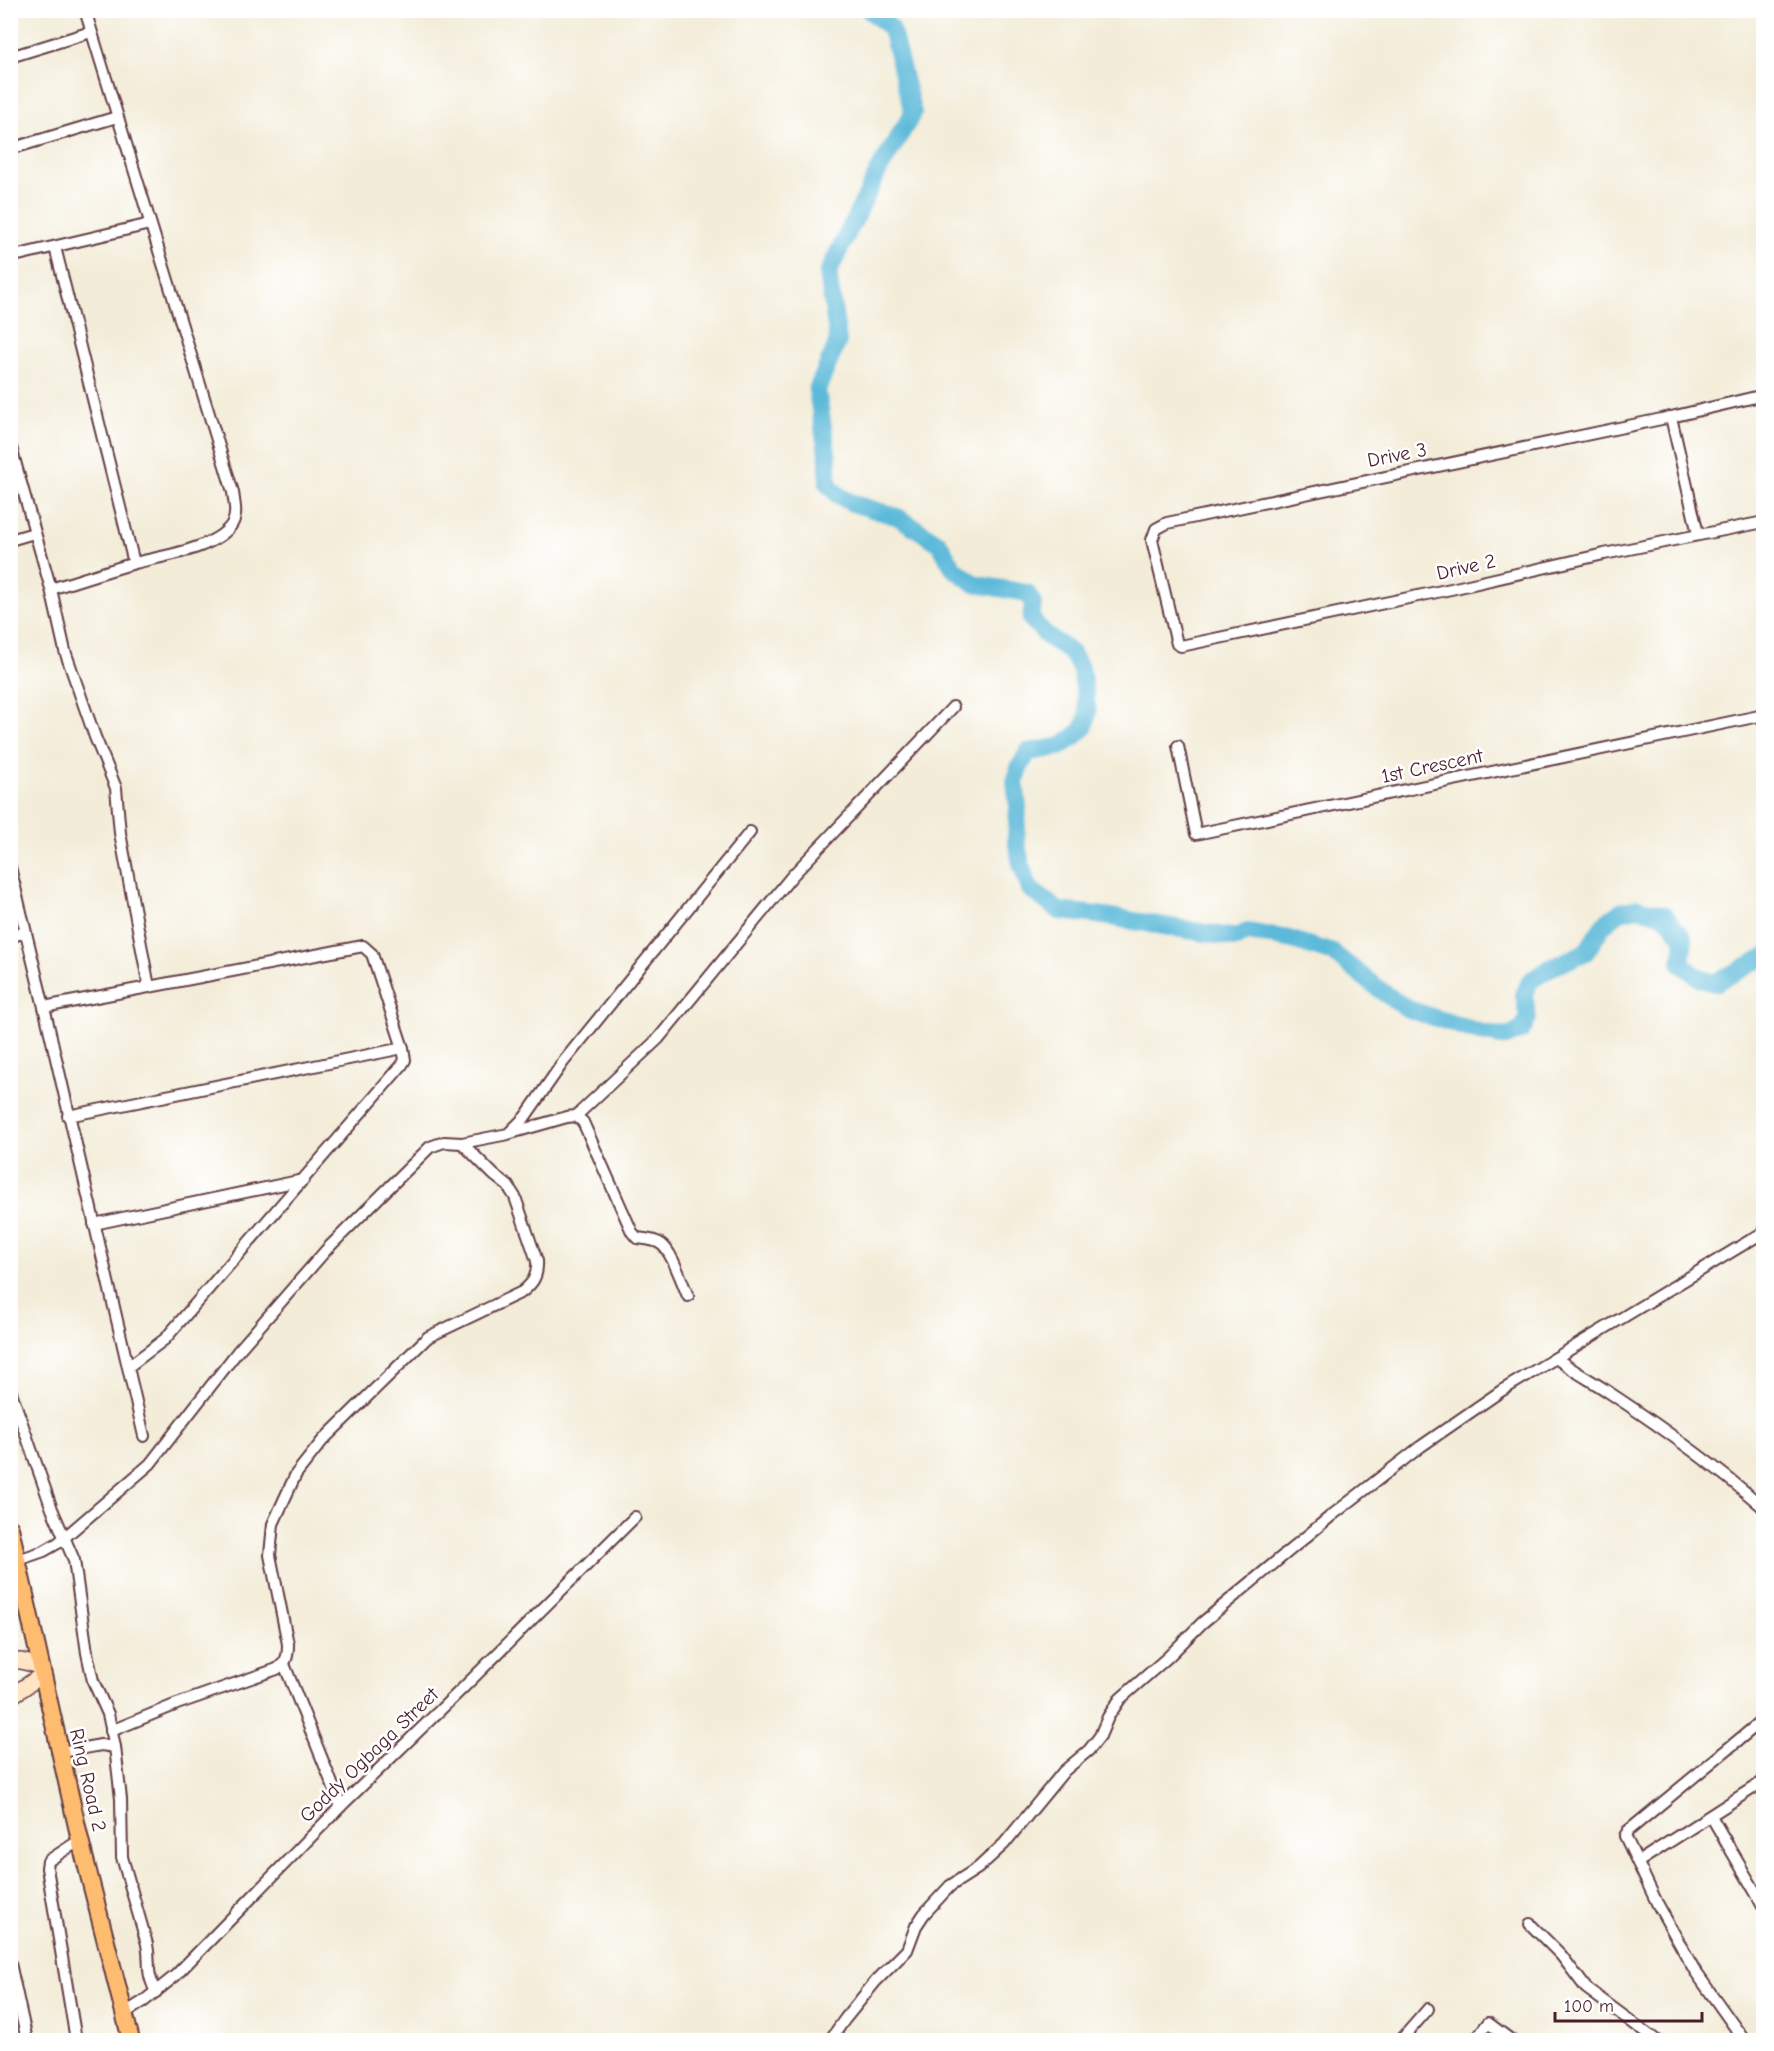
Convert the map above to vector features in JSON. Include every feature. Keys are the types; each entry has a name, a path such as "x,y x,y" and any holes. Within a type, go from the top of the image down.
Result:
{"main road":[{"name":"Ring Road 2","path":"10,1528 80,1840 131,2040"},
{"path":"10,1606 18,1561"},
{"path":"10,1661 21,1660 41,1670"},
{"path":"10,1687 41,1670"},
{"path":"10,1697 41,1670"}],"street":[{"path":"51,589 134,563 180,553 225,532 235,515 232,492 85,10"},
{"path":"10,57 91,32"},
{"path":"10,149 117,117"},
{"path":"10,257 150,224"},
{"path":"55,247 134,563"},
{"name":"Drive 3","path":"1177,644 1152,540 1153,533 1160,525 1367,479 1671,417 1764,395"},
{"path":"1671,417 1698,534"},
{"path":"10,444 51,589 65,651 95,737 116,788 120,833 149,987"},
{"name":"Drive 2","path":"1177,644 1192,643 1698,534 1764,522"},
{"path":"10,540 34,533"},
{"path":"18,1561 44,1551 64,1538 150,1464 238,1351 327,1249 430,1147 444,1142 462,1143 508,1134 576,1116 658,1039 792,876 953,707"},
{"name":"1st Crescent","path":"1178,746 1196,834 1764,715"},
{"path":"508,1134 525,1117 572,1052 750,832"},
{"path":"10,867 144,1436"},
{"path":"10,937 25,932"},
{"path":"44,1007 363,946 372,954 403,1048 405,1060 402,1065 303,1180 165,1339 128,1367"},
{"path":"68,1116 403,1048"},
{"path":"576,1116 583,1122 632,1232 637,1238 661,1243 668,1251 688,1296"},
{"path":"111,1731 177,1704 277,1669 284,1664 288,1656 288,1644 270,1555 273,1524 296,1474 323,1440 428,1337 522,1292 533,1283 538,1272 537,1261 515,1197 508,1186 462,1143"},
{"path":"94,1224 303,1180"},
{"path":"830,2040 875,1982 907,1950 915,1926 924,1914 950,1886 978,1868 1004,1844 1064,1771 1089,1750 1100,1736 1108,1717 1120,1699 1168,1657 1202,1623 1331,1516 1420,1447 1556,1358 1764,1232"},
{"path":"1556,1358 1575,1373 1609,1392 1688,1447 1764,1508"},
{"path":"10,1389 52,1509 74,1560 93,1681 108,1714 115,1747 121,1798 122,1857 125,1875 147,1944 148,1974 156,1992"},
{"name":"Goddy Ogbaga Street","path":"125,2013 175,1976 341,1806 635,1517"},
{"path":"284,1664 341,1806"},
{"path":"1744,2040 1695,1971 1657,1904 1625,1836 1628,1831 1764,1719"},
{"path":"62,1752 101,1745 115,1747"},
{"path":"1638,1862 1764,1781"},
{"path":"1711,1816 1764,1907"},
{"path":"75,2040 48,1861 80,1840"},
{"path":"1530,1924 1561,1955 1586,1988 1656,2040"},
{"path":"10,1964 27,2040"},
{"path":"1401,2040 1428,2009"},
{"path":"1475,2040 1488,2023 1511,2040"}],"waterway":[{"path":"869,10 891,28 913,113 880,168 828,273 838,341 817,390 828,459 828,484 838,495 852,503 898,517 939,543 954,569 975,584 1027,593 1033,603 1031,619 1049,638 1072,654 1081,669 1088,712 1084,728 1059,747 1028,752 1019,768 1015,782 1018,807 1016,840 1030,889 1059,911 1098,915 1236,938 1247,932 1289,939 1333,953 1408,1009 1479,1032 1506,1037 1522,1030 1528,1018 1524,995 1530,981 1550,968 1586,952 1604,924 1620,912 1638,908 1665,915 1684,939 1681,964 1701,979 1715,983 1764,957"}]}
